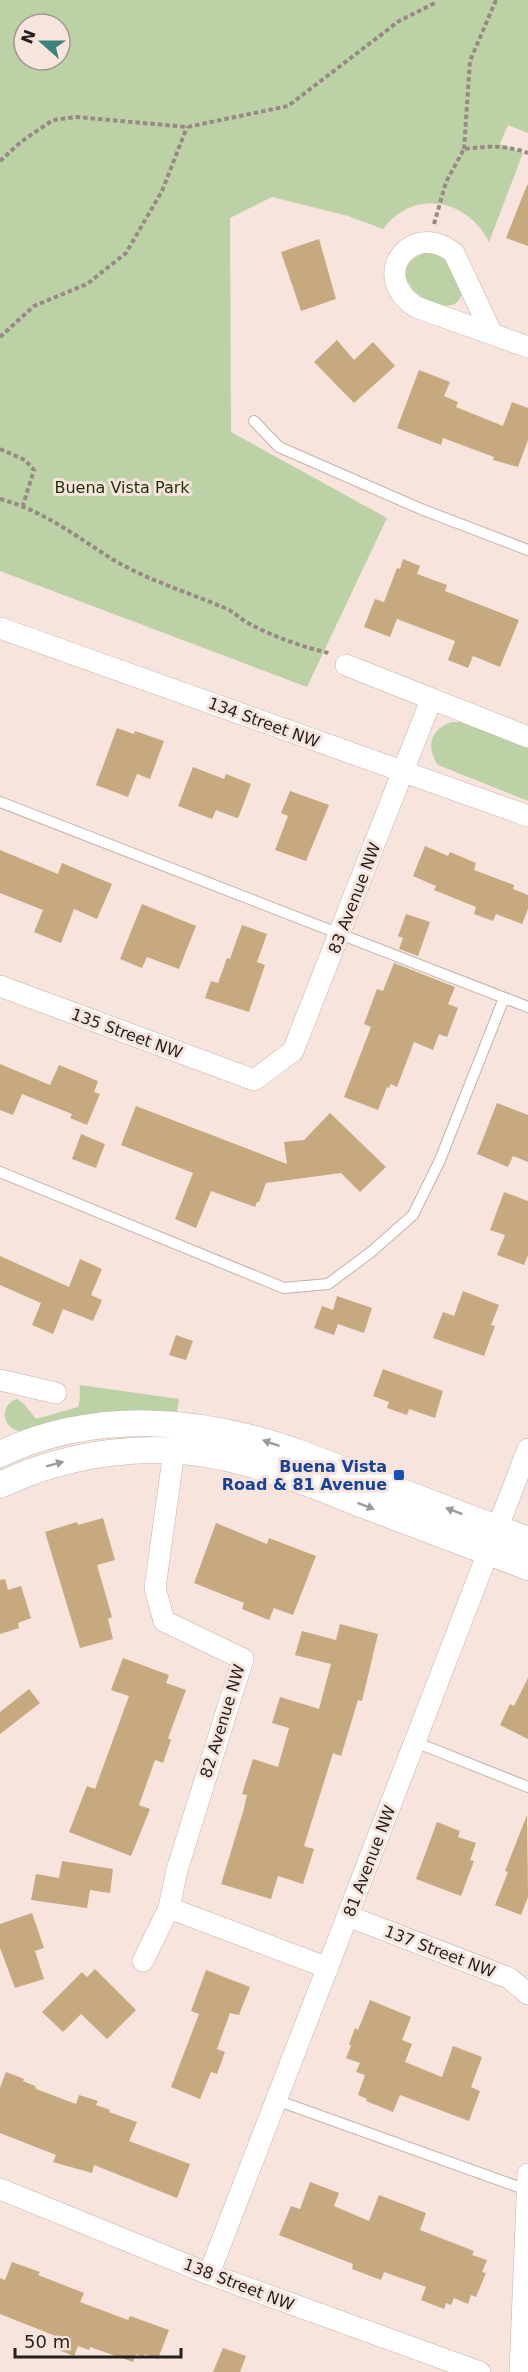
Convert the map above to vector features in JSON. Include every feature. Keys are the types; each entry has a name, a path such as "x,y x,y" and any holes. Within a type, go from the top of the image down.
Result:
{"street":[{"path":"491,332 454,253 446,246 428,242 415,244 399,258 395,279 403,298 416,307 528,347"},
{"name":"134 Street NW","path":"0,628 528,816"},
{"path":"346,665 528,737"},
{"name":"83 Avenue NW","path":"254,1080 293,1051 431,700"},
{"name":"135 Street NW","path":"0,986 254,1080"},
{"path":"0,1380 56,1393"},
{"path":"528,1540 279,1445 215,1429 156,1423 121,1424 61,1433 1,1450 7,1482 55,1464 109,1453 174,1451 227,1458 286,1475 528,1568"},
{"name":"82 Avenue NW","path":"143,1960 169,1908 177,1870 243,1659 164,1621 155,1588 174,1451"},
{"name":"81 Avenue NW","path":"209,2274 527,1456"},
{"path":"169,1908 328,1968"},
{"name":"137 Street NW","path":"348,1916 509,1978 528,1994"},
{"path":"520,2372 528,2182"},
{"name":"138 Street NW","path":"0,2188 209,2274 480,2372"}],"lane":[{"path":"254,421 279,447 421,509 528,550"},
{"path":"0,802 528,1007"},
{"path":"0,1172 284,1288 328,1284 371,1252 413,1215 440,1160 504,998"},
{"path":"415,1742 528,1787"},
{"path":"276,2100 528,2182"}],"path":[{"path":"0,161 22,141 53,120 77,117 187,127 288,106 399,21 434,4 435,0"},
{"path":"428,242 446,182 464,149 470,61 496,0"},
{"path":"0,337 34,306 87,285 126,252 162,192 187,127"},
{"path":"464,149 491,145 515,148 528,153"},
{"path":"0,450 25,460 34,470 23,505"},
{"path":"0,500 23,505 115,560 189,595 228,609 248,623 286,640 334,654 346,665"}],"green space":[{"name":"Buena Vista Park","path":"0,0 528,0 528,133 508,125 500,144 523,153 489,242 468,216 454,208 439,204 424,204 410,208 396,216 383,229 348,216 272,197 230,218 231,432 387,518 307,687 0,571"},
{"path":"428,252 445,257 462,293 456,303 444,306 431,302 418,294 409,284 406,272 411,261"},
{"path":"452,722 460,722 528,748 528,801 438,765 432,752 432,739 439,729"},
{"path":"80,1385 179,1399 177,1412 144,1411 19,1431 13,1429 6,1420 5,1410 11,1402 17,1399 36,1419 78,1407"}],"building":[{"path":"528,185 528,246 506,238"},
{"path":"319,239 336,299 301,311 281,252"},
{"path":"337,340 354,360 373,342 395,366 354,403 314,362"},
{"path":"419,370 450,382 444,396 458,402 456,407 503,426 512,402 528,408 528,440 518,467 493,460 494,457 443,438 441,445 397,428"},
{"path":"403,559 420,566 417,574 447,585 445,591 519,620 500,667 473,656 468,668 448,660 455,641 397,619 390,637 364,627 375,599 384,602 397,568 400,569"},
{"path":"117,728 134,734 135,731 164,741 150,779 137,774 128,797 96,785"},
{"path":"193,767 224,779 226,774 251,784 237,818 216,810 212,819 178,806"},
{"path":"290,791 329,805 306,861 275,850 288,816 281,813"},
{"path":"425,846 448,856 450,852 476,863 474,870 514,885 513,889 528,895 528,909 522,924 496,914 493,921 474,914 476,907 434,890 436,886 413,876"},
{"path":"0,850 58,874 62,863 112,884 97,919 74,909 61,943 34,932 43,910 0,893"},
{"path":"142,904 196,926 179,969 147,957 142,968 120,959"},
{"path":"406,914 430,922 418,956 399,949 403,938 398,936"},
{"path":"242,925 267,934 257,962 265,965 249,1012 205,998 211,981 218,983 227,958 230,959"},
{"path":"394,963 455,987 448,1004 458,1008 447,1037 439,1034 433,1050 414,1042 397,1087 391,1084 389,1088 387,1087 378,1110 344,1097 371,1027 364,1024 377,989 383,991"},
{"path":"0,1064 50,1085 59,1065 98,1081 94,1092 100,1094 87,1125 70,1118 72,1114 22,1094 13,1115 0,1110"},
{"path":"497,1103 528,1115 528,1162 513,1156 508,1167 477,1154"},
{"path":"136,1106 287,1164 284,1142 304,1140 330,1113 386,1167 360,1192 341,1173 266,1183 255,1207 211,1191 196,1228 175,1219 193,1173 121,1145"},
{"path":"81,1134 105,1144 96,1168 72,1159"},
{"path":"504,1192 528,1201 528,1255 524,1265 497,1255 505,1235 490,1230"},
{"path":"0,1256 69,1287 80,1259 102,1269 91,1295 102,1300 93,1321 63,1309 53,1334 32,1325 41,1303 0,1285"},
{"path":"463,1291 499,1305 491,1325 495,1326 484,1356 433,1338 443,1312 454,1316"},
{"path":"337,1296 372,1308 364,1333 338,1324 334,1335 314,1328 322,1306 333,1310"},
{"path":"176,1335 193,1341 186,1360 169,1355"},
{"path":"383,1369 443,1391 435,1418 409,1409 407,1415 387,1408 389,1402 373,1396"},
{"path":"103,1518 115,1560 97,1565 112,1617 108,1619 113,1639 80,1648 45,1532 77,1522 78,1525"},
{"path":"216,1523 267,1544 269,1538 316,1556 293,1615 274,1608 269,1620 242,1609 244,1603 194,1583"},
{"path":"5,1579 8,1590 21,1586 31,1618 18,1623 19,1628 0,1634 0,1580"},
{"path":"340,1624 378,1634 362,1701 358,1700 341,1756 333,1753 304,1846 314,1849 303,1884 278,1876 271,1899 221,1884 243,1812 247,1795 242,1794 253,1759 278,1767 289,1728 272,1723 280,1697 319,1709 331,1664 295,1655 302,1631 336,1640"},
{"path":"123,1658 169,1675 166,1683 186,1690 168,1738 171,1740 163,1763 155,1760 139,1805 150,1809 131,1856 69,1832 87,1786 95,1789 129,1696 111,1690"},
{"path":"528,1678 528,1739 500,1725 510,1704 514,1706"},
{"path":"29,1689 40,1703 0,1734 0,1712"},
{"path":"527,1815 528,1897 521,1915 495,1905 508,1872 505,1871"},
{"path":"437,1822 460,1831 458,1837 476,1843 470,1860 474,1861 461,1896 416,1879"},
{"path":"62,1861 113,1869 110,1893 90,1890 87,1908 31,1900 36,1874 59,1878"},
{"path":"32,1913 44,1948 35,1951 44,1979 15,1988 0,1948 0,1924"},
{"path":"95,1969 136,2010 107,2039 81,2014 63,2032 42,2012 82,1972 87,1977"},
{"path":"206,1970 250,1987 239,2015 230,2013 217,2049 225,2052 217,2074 211,2072 200,2099 171,2087 199,2014 191,2011"},
{"path":"370,2000 411,2017 402,2040 412,2044 405,2062 442,2077 453,2046 482,2057 471,2087 480,2091 469,2121 400,2095 393,2112 366,2101 367,2099 358,2095 365,2075 356,2072 360,2063 346,2058 355,2028 358,2030"},
{"path":"6,2072 24,2079 23,2081 35,2086 36,2089 76,2104 79,2095 98,2101 96,2105 110,2110 109,2112 137,2122 129,2141 190,2164 177,2198 94,2165 92,2173 53,2162 56,2155 0,2133 0,2088"},
{"path":"310,2182 339,2193 334,2206 369,2221 379,2195 426,2213 420,2230 474,2251 472,2255 487,2260 482,2272 486,2273 476,2297 471,2295 468,2304 454,2298 451,2305 446,2303 444,2309 421,2300 426,2287 384,2272 381,2280 352,2269 353,2264 279,2235 291,2206 300,2209"},
{"path":"12,2262 40,2272 38,2275 84,2293 80,2302 128,2320 130,2316 169,2330 158,2359 145,2354 143,2357 136,2354 133,2362 90,2347 89,2350 78,2346 74,2356 54,2348 58,2337 0,2314 0,2278 5,2280"},
{"path":"223,2348 246,2356 240,2372 213,2372"}],"place":[{"name":"Buena Vista Road & 81 Avenue","path":"399,1475"}]}
